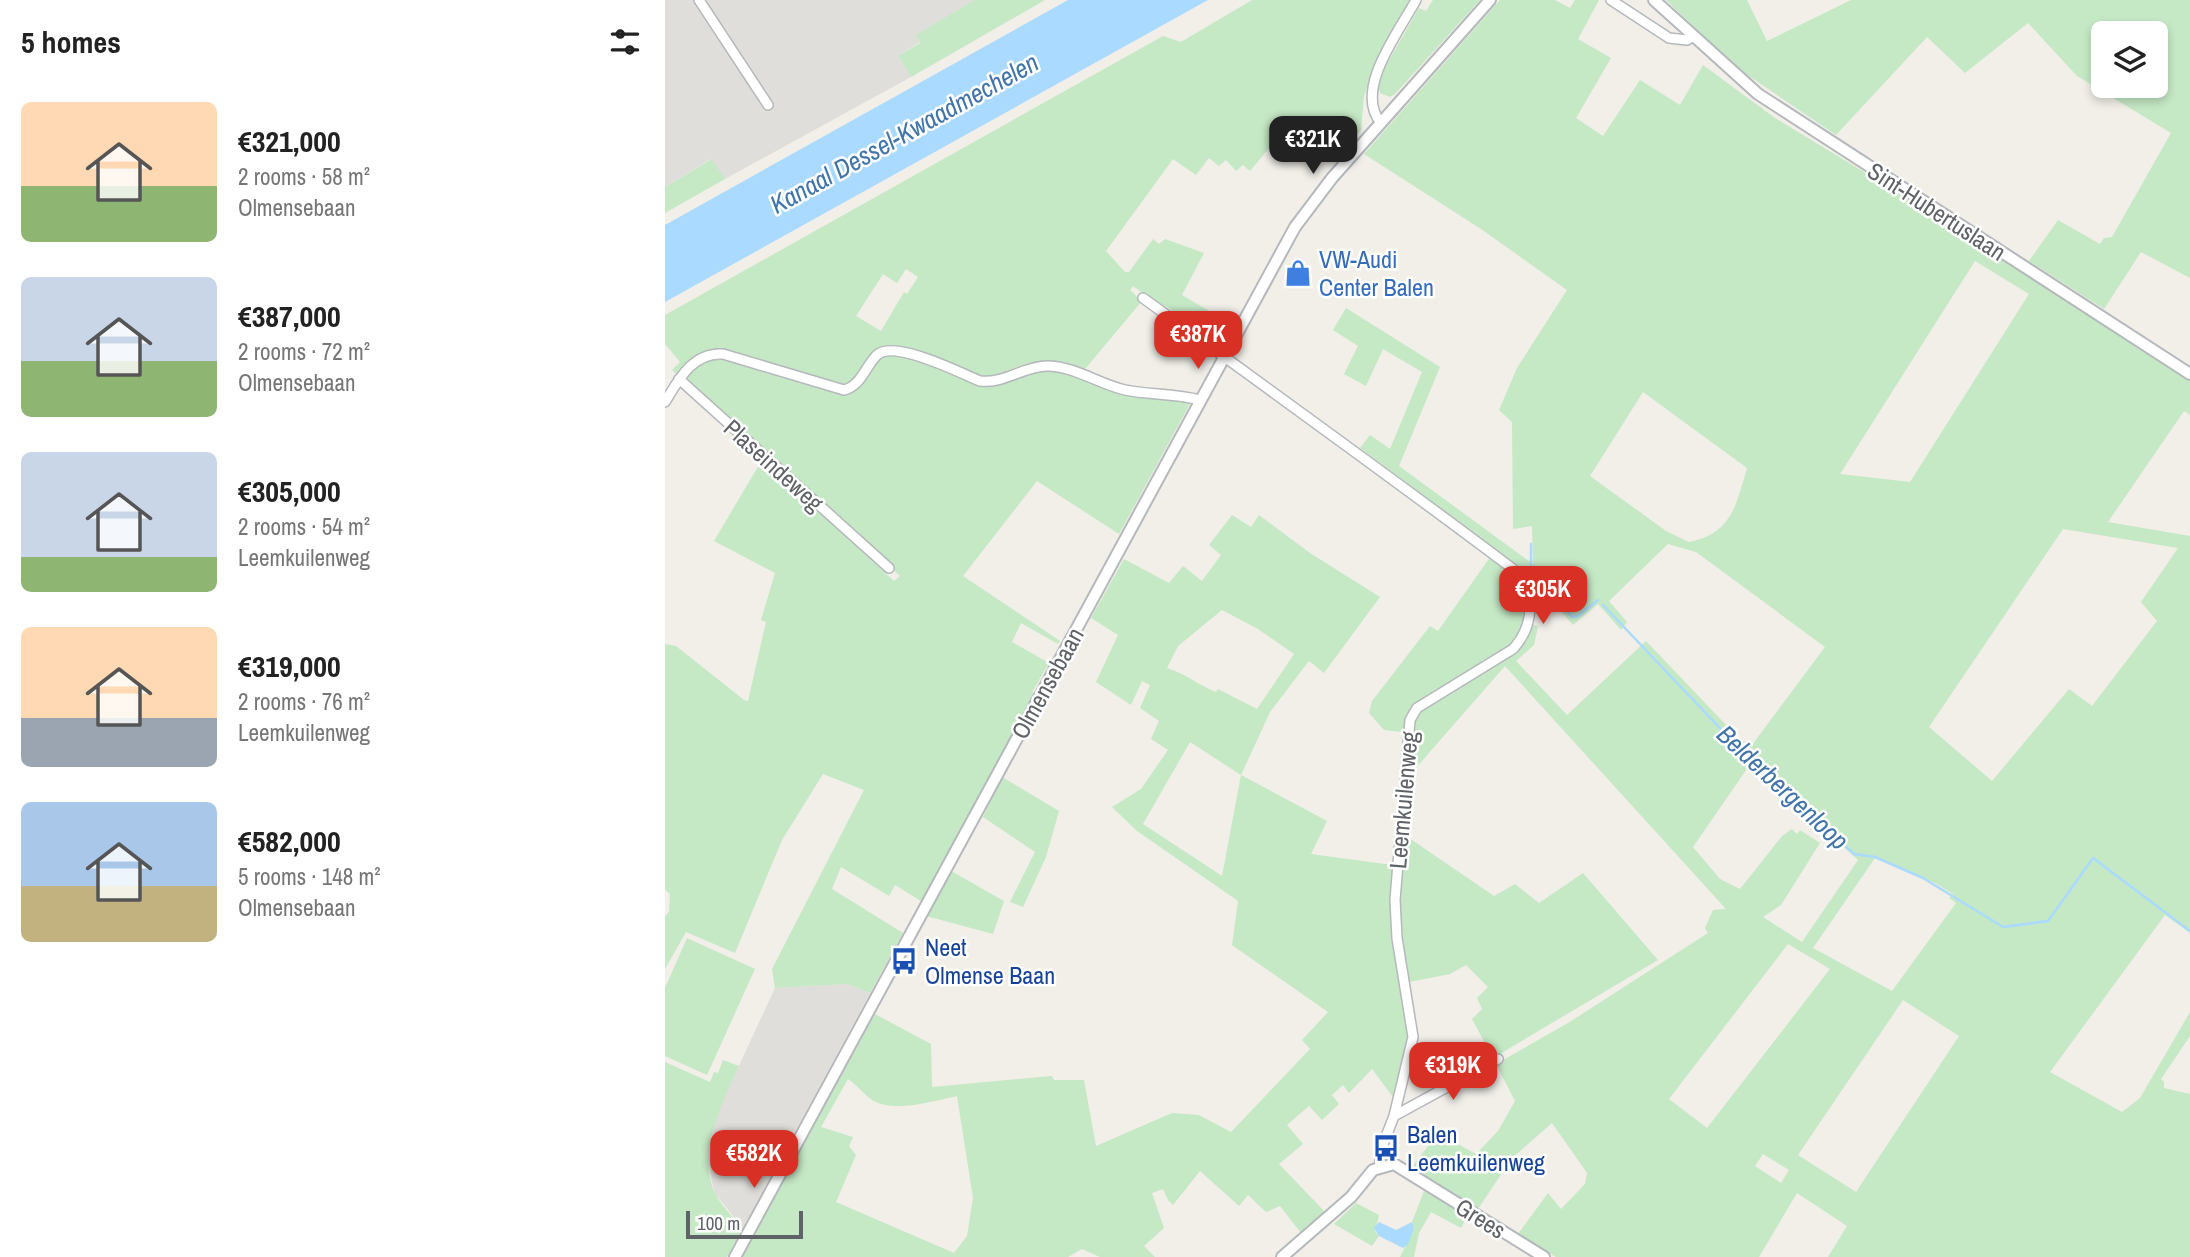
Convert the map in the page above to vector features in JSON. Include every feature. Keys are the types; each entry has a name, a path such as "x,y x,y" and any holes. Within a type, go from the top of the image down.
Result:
{"street":[{"path":"699,0 768,105"},
{"path":"1381,124 1371,105 1373,81 1416,0"},
{"name":"Olmensebaan","path":"735,1257 1295,227 1332,178 1490,0"},
{"path":"1611,0 1669,38 1687,40 1692,37"},
{"name":"Sint-Hubertuslaan","path":"1654,0 1736,77 1776,107 2190,374"},
{"name":"Leemkuilenweg","path":"1143,298 1361,454 1513,569 1525,580 1528,590 1528,627 1518,644 1505,656 1417,708 1410,720 1395,900 1397,938 1413,1037 1394,1116 1380,1152 1380,1167"},
{"path":"665,402 679,379 695,361 711,353 723,354 844,390 853,387 876,356 887,351 914,355 980,381 989,382 1035,366 1054,366 1121,389 1200,400"},
{"name":"Plaseindeweg","path":"679,379 889,568"},
{"path":"1394,1116 1498,1059"},
{"name":"Grees","path":"1380,1167 1398,1166 1544,1257"},
{"path":"1282,1257 1351,1197 1373,1170 1380,1167"}],"shaded area":[{"path":"665,0 974,0 917,35 920,42 898,56 911,77 725,179 711,159 665,187"},
{"path":"847,984 870,993 743,1228 715,1194 712,1183 708,1156 716,1115 775,988"}],"green space":[{"path":"974,0 1045,0 911,77 898,56 920,43 916,35"},
{"path":"1252,0 1412,0 1371,76 1364,96 1361,130 1337,159 1284,130 1250,171 1243,165 1236,171 1226,160 1219,166 1209,158 1196,175 1173,159 1106,251 1125,272 1129,272 1153,239 1159,244 1165,239 1204,253 1182,295 1233,325 1220,348 1166,306 1164,309 1133,286 1130,290 1142,301 1085,369 1073,364 1050,361 1028,364 994,376 1053,368 1108,387 1192,400 1119,534 1037,481 963,576 1060,641 1058,644 1021,623 1012,642 1049,663 1032,692 1037,694 924,903 895,885 889,896 841,867 832,889 903,933 870,993 847,984 775,988 772,969 864,790 823,774 782,840 735,953 686,932 665,969 665,917 669,912 670,894 665,890 665,644 676,646 748,701 766,622 761,620 775,573 714,541 762,460 894,581 900,576 672,370 680,362 665,344 665,315 1163,36 1181,42","holes":["906,269 918,277 907,294 904,292 881,331 856,316 883,274 897,283"]},
{"path":"1433,0 1480,0 1395,94 1390,97 1380,93 1377,81 1419,8 1426,11"},
{"path":"1500,0 1555,0 1570,8 1575,0 1599,0 1578,39 1611,58 1576,118 1603,136 1640,80 1680,105 1703,65 1775,118 1887,186 2190,380 2190,415 2184,411 2108,522 2190,536 2190,933 2165,915 2050,1072 2122,1112 2140,1098 2190,1012 2190,1036 2161,1079 2164,1088 2190,1094 2190,1257 1828,1257 1847,1226 1797,1193 1759,1257 1556,1257 1518,1234 1548,1193 1561,1209 1585,1184 1587,1173 1552,1123 1512,1158 1478,1209 1412,1167 1438,1133 1476,1154 1498,1131 1515,1101 1496,1064 1568,1023 1708,933 1705,928 1713,910 1726,909 1505,666 1414,770 1409,838 1494,896 1515,884 1539,903 1583,873 1658,960 1493,1058 1472,1019 1482,1009 1477,998 1488,987 1466,965 1450,974 1409,982 1400,901 1411,733 1384,730 1369,713 1372,701 1430,626 1438,631 1491,556 1510,571 1519,583 1523,599 1523,623 1538,626 1534,645 1516,661 1567,715 1646,641 1749,749 1825,647 1696,552 1668,544 1609,601 1627,622 1621,630 1598,604 1573,625 1549,597 1542,602 1529,574 1360,448 1370,435 1390,449 1422,372 1383,349 1366,386 1344,374 1358,346 1333,330 1346,308 1440,367 1399,466 1533,564 1532,526 1513,529 1512,422 1499,410 1517,368 1567,290 1481,229 1364,154","holes":["1975,261 2029,294 1910,482 1840,474","1643,392 1747,468 1735,506 1723,525 1703,538 1689,542 1666,531 1590,476","2063,529 2178,548 2141,602 2157,621 2092,706 2069,689 1992,781 1929,727","1753,760 1827,826 1825,830 1858,860 1802,942 1763,917 1781,905 1820,843 1800,830 1797,834 1792,829 1782,836 1740,889 1720,879 1693,847","1875,858 1935,883 1953,894 1949,898 1956,903 1892,991 1813,948","1788,944 1830,969 1707,1128 1669,1099","1903,1000 1959,1036 1856,1192 1798,1155","1763,1154 1789,1170 1781,1183 1755,1166"]},
{"path":"1666,0 1747,0 1767,41 1851,0 2190,0 2190,278 2141,252 2104,309 2029,261 2058,220 2100,244 2104,238 2112,237 2171,133 2113,98 2168,98 2168,21 2091,21 2091,84 2077,76 2028,23 1965,73 1927,37 1836,135 1737,68"},
{"path":"712,159 725,179 665,213 665,187"},
{"path":"1232,515 1251,527 1259,515 1310,553 1380,597 1324,673 1309,661 1270,712 1241,775 1327,821 1311,854 1392,865 1392,908 1404,991 1407,1039 1395,1100 1372,1069 1349,1093 1343,1085 1332,1095 1339,1104 1322,1120 1309,1106 1287,1125 1303,1144 1279,1164 1325,1212 1301,1233 1280,1206 1266,1212 1248,1195 1239,1206 1200,1171 1173,1205 1163,1189 1152,1193 1164,1228 1144,1246 1155,1257 1100,1257 1082,1249 1068,1257 742,1257 875,1014 931,1044 932,1087 1052,1076 1054,1080 1084,1080 1096,1146 1172,1113 1199,1115 1231,1132 1310,1049 1302,1040 1328,1012 1232,945 1238,901 1137,831 1112,807 1141,789 1168,750 1151,739 1159,721 1140,708 1150,685 1142,681 1131,705 1096,682 1118,635 1091,618 1124,559 1169,583 1183,566 1202,581 1221,555 1209,545","holes":["1222,610 1258,629 1294,654 1257,709 1167,668 1178,646","1190,742 1241,775 1222,876 1143,824","848,1079 871,1099 893,1106 915,1105 957,1096 973,1198 967,1236 954,1253 836,1202 856,1155 849,1146 853,1137 821,1127"]},
{"path":"1002,777 1059,811 1046,857 1023,907 1010,902 1035,852 983,817"},
{"path":"951,871 1004,901 993,934 926,916"},
{"path":"687,938 755,969 707,1075 665,1056 665,988"},
{"path":"723,1060 739,1066 714,1129 708,1163 710,1180 716,1195 743,1228 727,1257 665,1257 665,1062 710,1082 714,1072 718,1073"},
{"path":"1424,1191 1468,1215 1461,1228 1431,1212 1419,1233 1414,1257 1400,1257 1414,1229 1412,1222"},
{"path":"1356,1203 1379,1215 1375,1231 1379,1236 1372,1246 1334,1224"}],"water":[{"name":"Kanaal Dessel-Kwaadmechelen","path":"1068,0 1208,0 665,302 665,225"},
{"path":"1379,1222 1396,1230 1412,1222 1414,1229 1408,1244 1403,1248 1379,1236 1374,1228"}],"waterway":[{"name":"Belderbergenloop","path":"1531,544 1531,570 1572,617 1578,616 1598,600"},
{"name":"Belderbergenloop","path":"1603,605 1755,765 1854,854 1875,857 1923,878 2003,927 2048,921 2093,858 2190,931"}],"place":[{"name":"VW-Audi Center Balen","path":"1298,273"},
{"name":"Neet Olmense Baan","path":"904,961"},
{"name":"Balen Leemkuilenweg","path":"1386,1148"}]}
